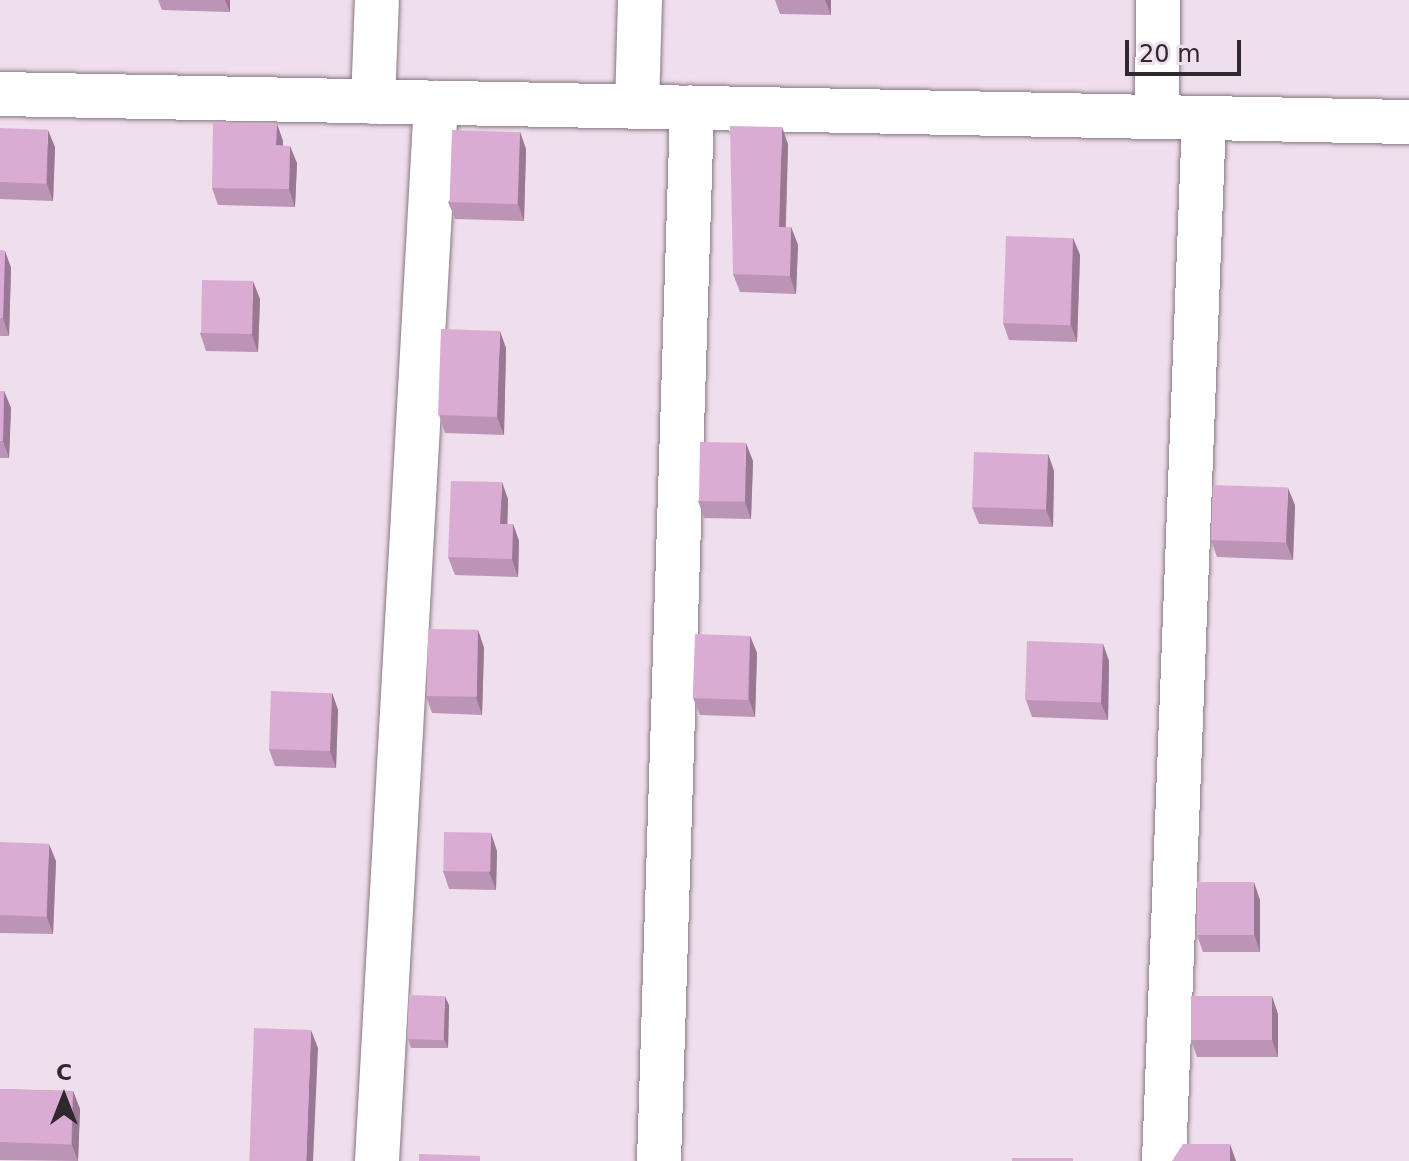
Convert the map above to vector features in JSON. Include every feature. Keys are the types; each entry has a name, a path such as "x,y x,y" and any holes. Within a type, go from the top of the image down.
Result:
{"street":[{"path":"373,102 377,0"},
{"path":"637,107 640,0"},
{"path":"1157,117 1158,0"},
{"path":"0,94 1409,122"},
{"path":"377,1161 436,103"},
{"path":"659,1161 692,108"},
{"path":"1164,1161 1204,118"}],"building":[{"path":"213,122 277,124 276,145 290,146 289,189 212,188"},
{"path":"730,126 782,127 779,227 791,227 790,276 733,274"},
{"path":"0,128 48,130 46,184 0,182"},
{"path":"452,130 520,132 517,204 449,202"},
{"path":"1006,236 1073,238 1070,325 1003,323"},
{"path":"0,250 5,251 3,318 0,318"},
{"path":"202,280 253,281 252,334 201,333"},
{"path":"441,329 500,331 497,417 438,415"},
{"path":"0,391 4,391 3,441 0,441"},
{"path":"700,442 746,443 745,502 699,501"},
{"path":"974,452 1048,455 1046,510 972,507"},
{"path":"451,481 502,482 500,524 513,524 512,559 448,557"},
{"path":"1213,485 1288,488 1286,543 1211,540"},
{"path":"428,629 478,630 477,697 427,696"},
{"path":"695,634 750,636 748,700 693,698"},
{"path":"1027,641 1103,644 1101,703 1025,700"},
{"path":"271,691 332,693 330,751 269,749"},
{"path":"444,832 491,833 490,872 443,871"},
{"path":"0,842 49,844 46,917 0,915"},
{"path":"1197,882 1254,882 1254,935 1197,935"},
{"path":"409,995 445,996 443,1040 407,1039"},
{"path":"1191,996 1272,996 1272,1040 1191,1040"},
{"path":"254,1028 311,1030 306,1161 249,1161"},
{"path":"0,1089 73,1092 71,1145 0,1142"},
{"path":"1183,1144 1230,1144 1230,1161 1172,1161"},
{"path":"419,1154 480,1156 480,1161 419,1161"},
{"path":"1012,1158 1073,1158 1073,1161 1012,1161"}]}
